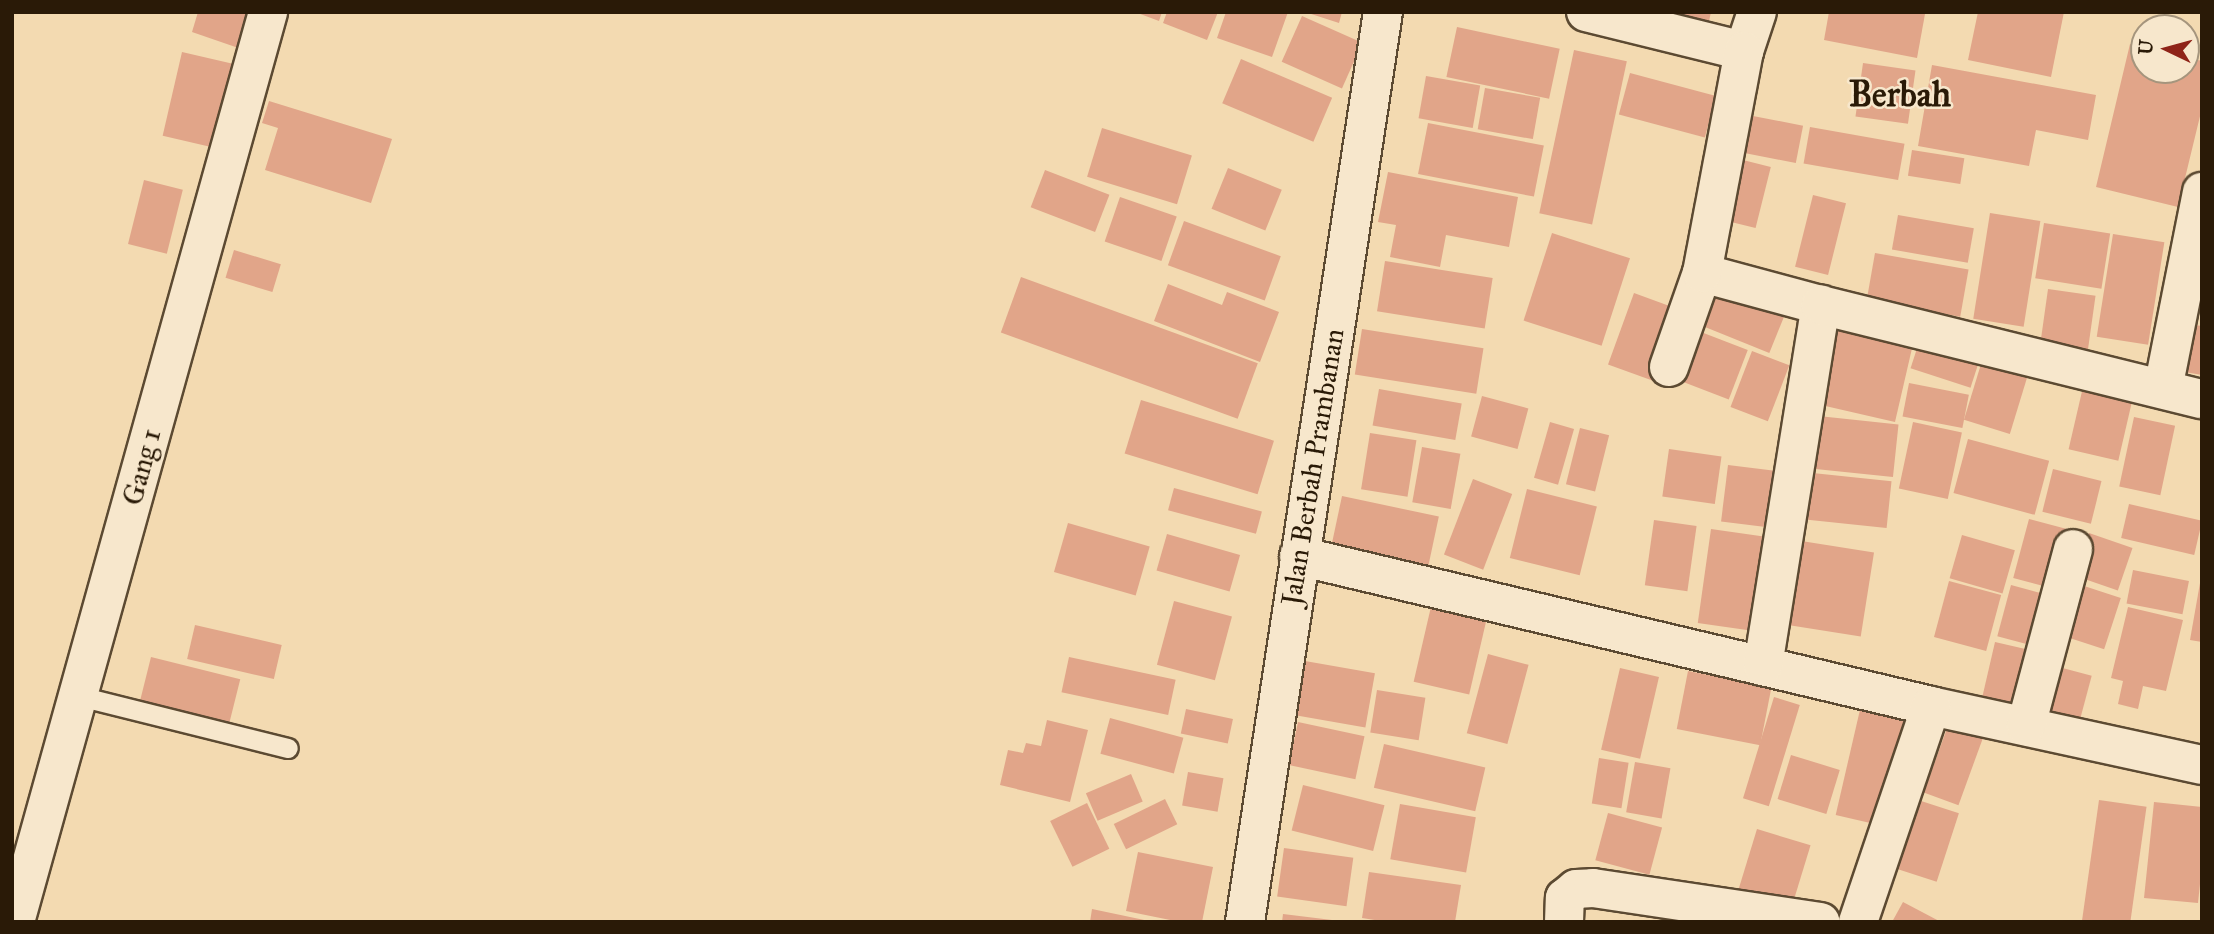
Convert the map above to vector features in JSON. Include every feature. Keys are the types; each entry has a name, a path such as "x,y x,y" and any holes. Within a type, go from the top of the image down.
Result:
{"street":[{"name":"Gang 1","path":"15,922 268,12"},
{"name":"Jalan Berbah Prambanan","path":"1245,922 1298,556 1383,12"},
{"path":"1587,12 1744,51"},
{"path":"1669,367 1702,273 1744,51 1757,12"},
{"path":"2163,388 2202,192"},
{"path":"1702,273 1821,305 2202,398"},
{"path":"1763,666 1821,305"},
{"path":"2026,726 2073,549"},
{"path":"1298,556 1931,706 2202,765"},
{"path":"1858,922 1931,706"},
{"path":"1564,922 1565,898 1576,889 1593,888 1821,922"}],"lane":[{"path":"79,696 288,748"}],"building":[{"path":"198,12 264,12 250,52 192,32"},
{"path":"1135,12 1162,12 1159,21"},
{"path":"1167,12 1218,12 1207,40 1163,23"},
{"path":"1226,12 1288,12 1272,57 1217,38"},
{"path":"1305,12 1342,12 1339,23"},
{"path":"1671,12 1711,12 1708,26 1670,16"},
{"path":"1829,12 1925,14 1917,58 1824,40"},
{"path":"1978,12 2064,12 2051,77 1968,60"},
{"path":"1302,16 1362,43 1342,89 1282,62"},
{"path":"1457,27 1560,49 1549,99 1446,77"},
{"path":"2130,44 2130,84 2200,84 2202,61 2202,108 2178,207 2096,187"},
{"path":"1574,50 1627,61 1592,225 1539,213"},
{"path":"182,52 233,64 213,147 163,136"},
{"path":"1241,59 1332,98 1313,142 1222,103"},
{"path":"1863,63 1915,70 1908,124 1855,116"},
{"path":"1932,65 2096,95 2088,140 2036,130 2029,166 1918,146"},
{"path":"1630,73 1716,96 1705,138 1619,115"},
{"path":"1426,76 1480,86 1473,128 1419,118"},
{"path":"1485,88 1540,98 1533,139 1478,129"},
{"path":"269,101 392,139 371,203 265,170 278,128 262,123"},
{"path":"1753,116 1803,126 1796,163 1746,153"},
{"path":"1428,123 1544,146 1534,197 1418,174"},
{"path":"1810,127 1905,144 1898,180 1804,163"},
{"path":"1102,128 1192,155 1177,204 1087,177"},
{"path":"1912,150 1964,158 1960,184 1908,176"},
{"path":"1731,157 1771,167 1756,228 1716,218"},
{"path":"1228,168 1282,190 1265,231 1212,209"},
{"path":"1045,170 1109,195 1095,232 1031,207"},
{"path":"1388,172 1518,197 1509,247 1446,235 1440,267 1390,257 1396,225 1378,222"},
{"path":"144,180 183,190 167,254 128,244"},
{"path":"1813,195 1846,203 1828,275 1795,267"},
{"path":"1120,197 1177,217 1161,261 1105,241"},
{"path":"1990,213 2040,221 2024,327 1973,319"},
{"path":"1898,215 1974,228 1968,263 1892,249"},
{"path":"1184,221 1281,256 1265,300 1168,265"},
{"path":"2044,223 2110,233 2101,289 2035,278"},
{"path":"1552,233 1630,258 1602,346 1524,320"},
{"path":"2113,234 2164,242 2148,345 2097,337"},
{"path":"234,250 281,264 272,292 226,278"},
{"path":"1875,253 1969,269 1960,317 1867,300"},
{"path":"1385,261 1493,278 1485,328 1377,311"},
{"path":"1712,276 1788,307 1769,353 1693,322"},
{"path":"1021,277 1258,363 1238,419 1001,332"},
{"path":"1168,284 1222,305 1227,292 1279,312 1260,362 1154,321"},
{"path":"2048,289 2096,296 2087,357 2039,350"},
{"path":"1634,293 1684,311 1658,383 1608,364"},
{"path":"1831,317 1915,336 1895,422 1811,403"},
{"path":"2187,324 2202,326 2202,375 2179,371"},
{"path":"1688,327 1748,350 1729,399 1669,376"},
{"path":"1362,329 1483,348 1476,394 1355,374"},
{"path":"1922,333 1982,352 1970,388 1911,368"},
{"path":"1752,351 1789,365 1768,421 1730,407"},
{"path":"1985,351 2031,365 2010,434 1964,420"},
{"path":"1909,383 1969,395 1962,428 1903,416"},
{"path":"2083,387 2133,398 2118,461 2069,449"},
{"path":"1379,389 1462,404 1455,440 1373,425"},
{"path":"1482,396 1528,408 1517,449 1471,437"},
{"path":"1141,400 1274,441 1258,494 1125,454"},
{"path":"1809,415 1899,424 1893,477 1803,468"},
{"path":"2134,417 2175,426 2160,495 2119,486"},
{"path":"1550,422 1574,429 1558,485 1534,478"},
{"path":"1913,422 1962,432 1948,499 1899,489"},
{"path":"1580,428 1609,435 1595,492 1566,484"},
{"path":"1370,433 1416,440 1408,497 1361,489"},
{"path":"1968,439 2049,461 2035,515 1954,493"},
{"path":"1422,447 1460,454 1451,509 1412,502"},
{"path":"1669,449 1721,456 1715,504 1662,497"},
{"path":"1728,465 1777,471 1770,528 1721,522"},
{"path":"2053,469 2102,481 2091,524 2042,512"},
{"path":"1803,472 1892,481 1887,528 1798,519"},
{"path":"1473,479 1512,494 1483,570 1444,555"},
{"path":"1174,488 1262,512 1256,534 1168,510"},
{"path":"1527,489 1597,506 1580,575 1510,558"},
{"path":"1342,496 1439,517 1427,573 1330,553"},
{"path":"2129,504 2202,521 2194,555 2121,538"},
{"path":"2029,519 2070,530 2054,589 2013,578"},
{"path":"1654,520 1697,526 1687,591 1645,585"},
{"path":"1068,523 1150,546 1136,595 1054,572"},
{"path":"1711,529 1772,538 1759,632 1698,623"},
{"path":"2089,533 2132,548 2118,591 2074,576"},
{"path":"1167,534 1240,555 1230,591 1157,571"},
{"path":"1962,535 2015,550 2002,593 1950,578"},
{"path":"1795,540 1874,553 1861,636 1782,624"},
{"path":"2133,570 2189,581 2182,614 2127,603"},
{"path":"1949,581 2001,595 1986,651 1934,637"},
{"path":"2202,583 2202,642 2190,640"},
{"path":"2078,584 2121,598 2104,649 2061,635"},
{"path":"2011,585 2053,596 2039,647 1997,636"},
{"path":"1433,598 1489,611 1469,695 1414,682"},
{"path":"1174,601 1232,617 1215,680 1157,665"},
{"path":"2128,607 2183,620 2166,691 2143,686 2138,709 2118,704 2123,681 2111,678"},
{"path":"195,625 282,645 274,679 187,659"},
{"path":"1995,642 2040,652 2027,710 1982,699"},
{"path":"1488,654 1529,665 1507,744 1467,733"},
{"path":"151,657 240,679 228,727 139,705"},
{"path":"1069,657 1176,680 1168,715 1062,692"},
{"path":"1305,661 1375,673 1365,727 1295,715"},
{"path":"2055,666 2092,676 2079,723 2042,713"},
{"path":"1620,668 1659,677 1640,759 1601,750"},
{"path":"1688,671 1771,687 1760,745 1677,729"},
{"path":"1377,690 1425,698 1419,740 1370,732"},
{"path":"1774,697 1800,705 1769,806 1743,798"},
{"path":"1862,701 1912,712 1885,826 1836,815"},
{"path":"1186,709 1233,719 1228,743 1181,733"},
{"path":"1110,718 1183,738 1174,773 1100,754"},
{"path":"1047,720 1088,730 1070,802 1000,785 1008,750 1023,753 1026,743 1041,746"},
{"path":"1298,722 1365,736 1355,779 1289,765"},
{"path":"1949,723 1984,736 1958,805 1924,793"},
{"path":"1384,744 1485,767 1475,811 1374,788"},
{"path":"1791,755 1840,770 1826,814 1778,799"},
{"path":"1599,758 1629,763 1621,808 1592,803"},
{"path":"1635,762 1670,768 1662,818 1626,812"},
{"path":"1188,772 1223,778 1218,812 1182,805"},
{"path":"1131,774 1143,802 1098,821 1086,793"},
{"path":"1303,785 1385,805 1373,851 1292,831"},
{"path":"1165,799 1177,824 1126,849 1114,824"},
{"path":"1918,800 1959,813 1937,882 1896,868"},
{"path":"2099,800 2147,807 2130,922 2082,922"},
{"path":"2154,802 2202,807 2202,865 2198,903 2144,898"},
{"path":"1087,803 1109,849 1073,867 1050,821"},
{"path":"1400,804 1476,817 1466,873 1390,859"},
{"path":"1608,813 1662,827 1649,875 1595,860"},
{"path":"1757,829 1811,845 1792,906 1739,889"},
{"path":"1284,848 1353,858 1346,906 1277,897"},
{"path":"1138,852 1213,867 1202,922 1180,922 1126,911"},
{"path":"1369,872 1461,885 1455,922 1387,922 1362,918"},
{"path":"1903,902 1941,922 1892,922"},
{"path":"1092,909 1149,921 1149,922 1090,922"},
{"path":"1283,914 1332,920 1332,922 1282,922"}],"district":[{"name":"Berbah","path":"1900,95"}]}
